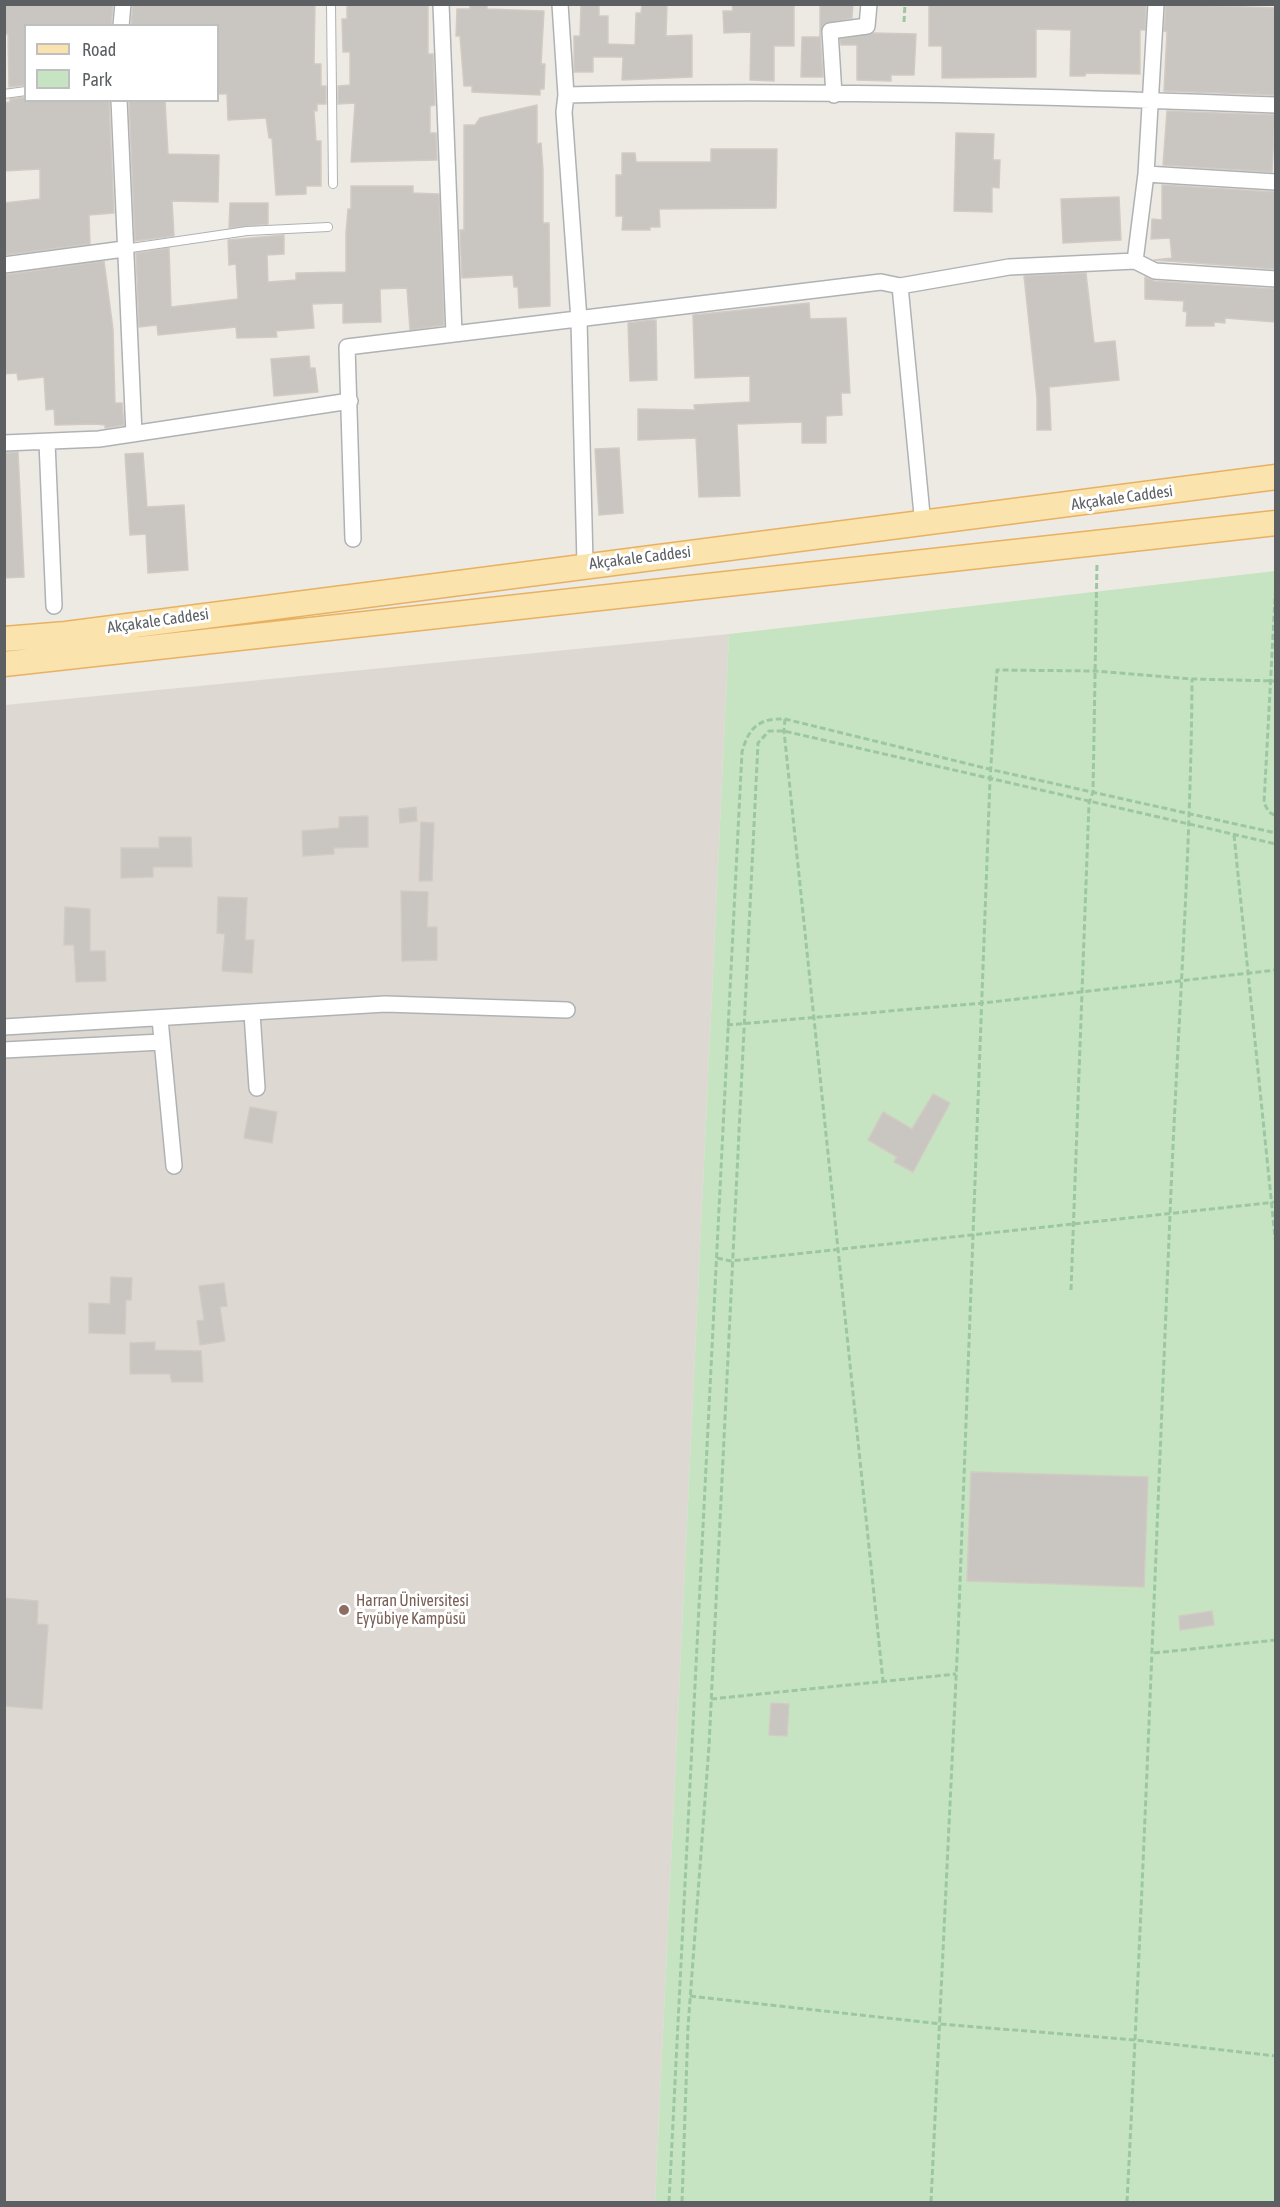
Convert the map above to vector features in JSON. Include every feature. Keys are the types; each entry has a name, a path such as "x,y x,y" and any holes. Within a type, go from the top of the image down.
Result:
{"main road":[{"name":"Akçakale Caddesi","path":"4,639 66,634 585,564 923,525 1275,477"},
{"name":"Akçakale Caddesi","path":"4,664 1275,523"}],"street":[{"path":"122,24 123,4"},
{"path":"441,4 454,334"},
{"path":"560,4 566,95 564,112 579,320 585,564"},
{"path":"834,95 830,31 867,27 869,4"},
{"path":"1135,261 1146,174 1156,4"},
{"path":"566,95 686,92 988,95 1275,105"},
{"path":"119,102 134,434"},
{"path":"1146,174 1275,182"},
{"path":"4,265 124,249"},
{"path":"353,539 347,347 881,282 900,286 1009,267 1135,261 1155,271 1275,279"},
{"path":"900,286 923,525"},
{"path":"4,444 134,434 350,401"},
{"path":"47,442 54,606"},
{"path":"4,1027 385,1004 567,1010"},
{"path":"252,1013 257,1088"},
{"path":"160,1019 174,1166"},
{"path":"4,1050 162,1042"}],"lane":[{"path":"331,4 333,184"},
{"path":"4,94 24,91"},
{"path":"124,249 247,231 327,227"}],"path":[{"path":"904,22 905,4"},
{"path":"1071,1290 1071,1224 1089,803 1093,792 1097,542"},
{"path":"1275,580 1274,681 1264,803 1269,812 1275,816"},
{"path":"931,2202 956,1674 990,780 993,770 998,670 1094,672 1192,679 1274,681"},
{"path":"1127,2202 1154,1653 1170,1215 1189,825 1192,679"},
{"path":"785,719 784,731 840,1249 883,1682"},
{"path":"669,2202 727,1025 742,752 747,735 754,725 765,720 785,719 993,770 1275,833"},
{"path":"682,2202 690,1996 711,1699 758,743 769,731 784,731 1275,844"},
{"path":"1234,835 1273,1202 1275,1247"},
{"path":"727,1025 982,1003 1275,970"},
{"path":"717,1258 731,1261 1273,1202"},
{"path":"1154,1653 1275,1640"},
{"path":"711,1699 956,1674"},
{"path":"690,1996 941,2024 1135,2040 1275,2056"}],"shaded area":[{"name":"Harran Üniversitesi Eyyübiye Kampüsü","path":"729,634 655,2202 5,2202 5,705"}],"green space":[{"path":"1275,571 1275,2202 655,2202 729,634"}],"building":[{"path":"5,4 113,4 111,24 24,24 24,85 9,87 8,34 4,34"},
{"path":"133,4 315,4 314,64 321,64 321,86 326,86 326,104 317,104 317,111 314,110 316,141 321,141 321,186 306,186 306,194 276,195 272,138 269,138 266,118 228,120 227,94 219,94 219,24 131,24"},
{"path":"347,4 428,4 428,54 433,54 435,105 430,106 430,133 436,133 437,160 351,162 355,103 338,104 338,86 350,85 350,52 343,52 342,19 347,19"},
{"path":"470,4 487,4 487,9 544,11 541,64 545,64 544,89 540,89 540,95 472,92 472,86 464,86 460,36 456,36 457,9 470,9"},
{"path":"581,4 599,4 599,16 608,16 608,44 635,45 636,13 641,13 642,4 667,4 666,36 692,35 692,77 622,80 623,57 593,57 593,72 574,72 574,36 580,36"},
{"path":"732,4 794,4 794,46 774,46 774,81 750,80 751,32 724,33 723,11 733,11"},
{"path":"820,4 853,4 852,18 824,24 820,32"},
{"path":"929,4 1146,4 1145,30 1140,30 1140,74 1086,73 1085,76 1070,76 1071,30 1036,29 1036,77 942,78 942,46 929,46"},
{"path":"1166,4 1275,8 1275,95 1164,91"},
{"path":"820,32 823,77 801,77 802,37 820,37"},
{"path":"874,33 916,34 914,75 891,75 891,81 857,80 857,45 841,45 840,39"},
{"path":"24,97 24,102 109,102 114,213 89,215 90,244 4,255 4,203 40,199 40,169 4,171 4,103 10,102 10,99"},
{"path":"129,102 165,102 168,154 219,155 218,202 172,201 174,236 135,241"},
{"path":"537,105 537,144 541,143 543,170 543,223 549,223 550,306 519,308 518,287 514,287 513,275 462,278 460,230 464,230 464,125 475,125 480,118"},
{"path":"1167,111 1275,115 1272,172 1163,165"},
{"path":"956,133 994,134 993,160 1000,160 999,188 992,187 992,212 954,211"},
{"path":"711,149 777,149 776,208 659,209 660,227 650,227 650,230 622,230 623,216 616,216 616,175 622,175 622,153 635,153 636,162 711,162"},
{"path":"1162,185 1275,192 1275,269 1154,260 1172,258 1170,238 1151,239 1152,219 1162,220"},
{"path":"351,186 413,186 413,193 439,194 444,325 410,330 407,288 380,289 381,322 343,323 343,303 312,304 314,328 276,331 277,337 237,338 236,327 158,335 157,325 139,327 136,253 169,248 171,307 238,299 236,264 229,265 228,240 284,235 284,254 267,255 268,282 296,280 296,273 346,272 346,233 348,209 351,209"},
{"path":"1119,197 1121,240 1063,243 1061,199"},
{"path":"230,203 268,203 268,224 229,228"},
{"path":"104,261 113,329 115,403 122,403 124,425 105,428 105,425 95,424 55,425 54,409 46,410 44,377 18,380 17,373 4,374 4,275"},
{"path":"1086,273 1094,343 1115,341 1119,380 1049,387 1051,430 1037,430 1037,398 1024,276"},
{"path":"1145,277 1154,281 1275,289 1275,322 1225,318 1225,323 1214,322 1214,326 1186,326 1187,312 1183,311 1184,301 1145,299"},
{"path":"809,303 810,319 846,318 850,393 841,393 842,415 826,416 826,443 802,443 802,422 737,424 740,496 699,497 696,438 638,440 638,409 695,410 694,405 750,402 750,376 695,378 693,315"},
{"path":"656,320 657,380 630,381 628,323"},
{"path":"309,356 310,368 315,368 318,392 274,396 271,359"},
{"path":"619,448 623,513 599,515 595,449"},
{"path":"18,452 24,577 4,578 4,453"},
{"path":"143,453 147,507 184,505 188,570 148,573 146,534 130,535 125,454"},
{"path":"416,807 417,821 400,823 399,809"},
{"path":"368,816 368,847 334,848 334,854 303,856 302,831 339,828 339,817"},
{"path":"421,822 434,823 432,881 419,881"},
{"path":"159,837 191,837 192,867 153,867 153,877 121,878 121,848 159,848"},
{"path":"401,891 428,892 427,927 437,927 437,960 402,961"},
{"path":"218,897 247,898 245,940 254,940 252,973 222,971 225,934 217,933"},
{"path":"65,907 90,909 90,951 105,951 106,981 76,982 74,945 64,945"},
{"path":"933,1094 950,1103 913,1172 894,1162 897,1157 868,1140 883,1112 912,1129"},
{"path":"250,1107 277,1112 272,1143 244,1138"},
{"path":"111,1277 132,1278 131,1300 126,1300 125,1334 89,1333 89,1303 110,1304"},
{"path":"224,1283 227,1306 220,1307 225,1341 200,1345 197,1321 204,1320 199,1286"},
{"path":"155,1342 155,1350 201,1351 203,1382 172,1382 170,1374 130,1374 130,1343"},
{"path":"971,1472 1148,1477 1144,1587 967,1581"},
{"path":"4,1598 38,1601 37,1624 48,1625 42,1709 4,1706"},
{"path":"1212,1611 1214,1625 1180,1630 1179,1616"},
{"path":"771,1703 789,1704 787,1736 769,1735"}],"place":[{"name":"Harran Üniversitesi Eyyübiye Kampüsü","path":"344,1610"}]}
